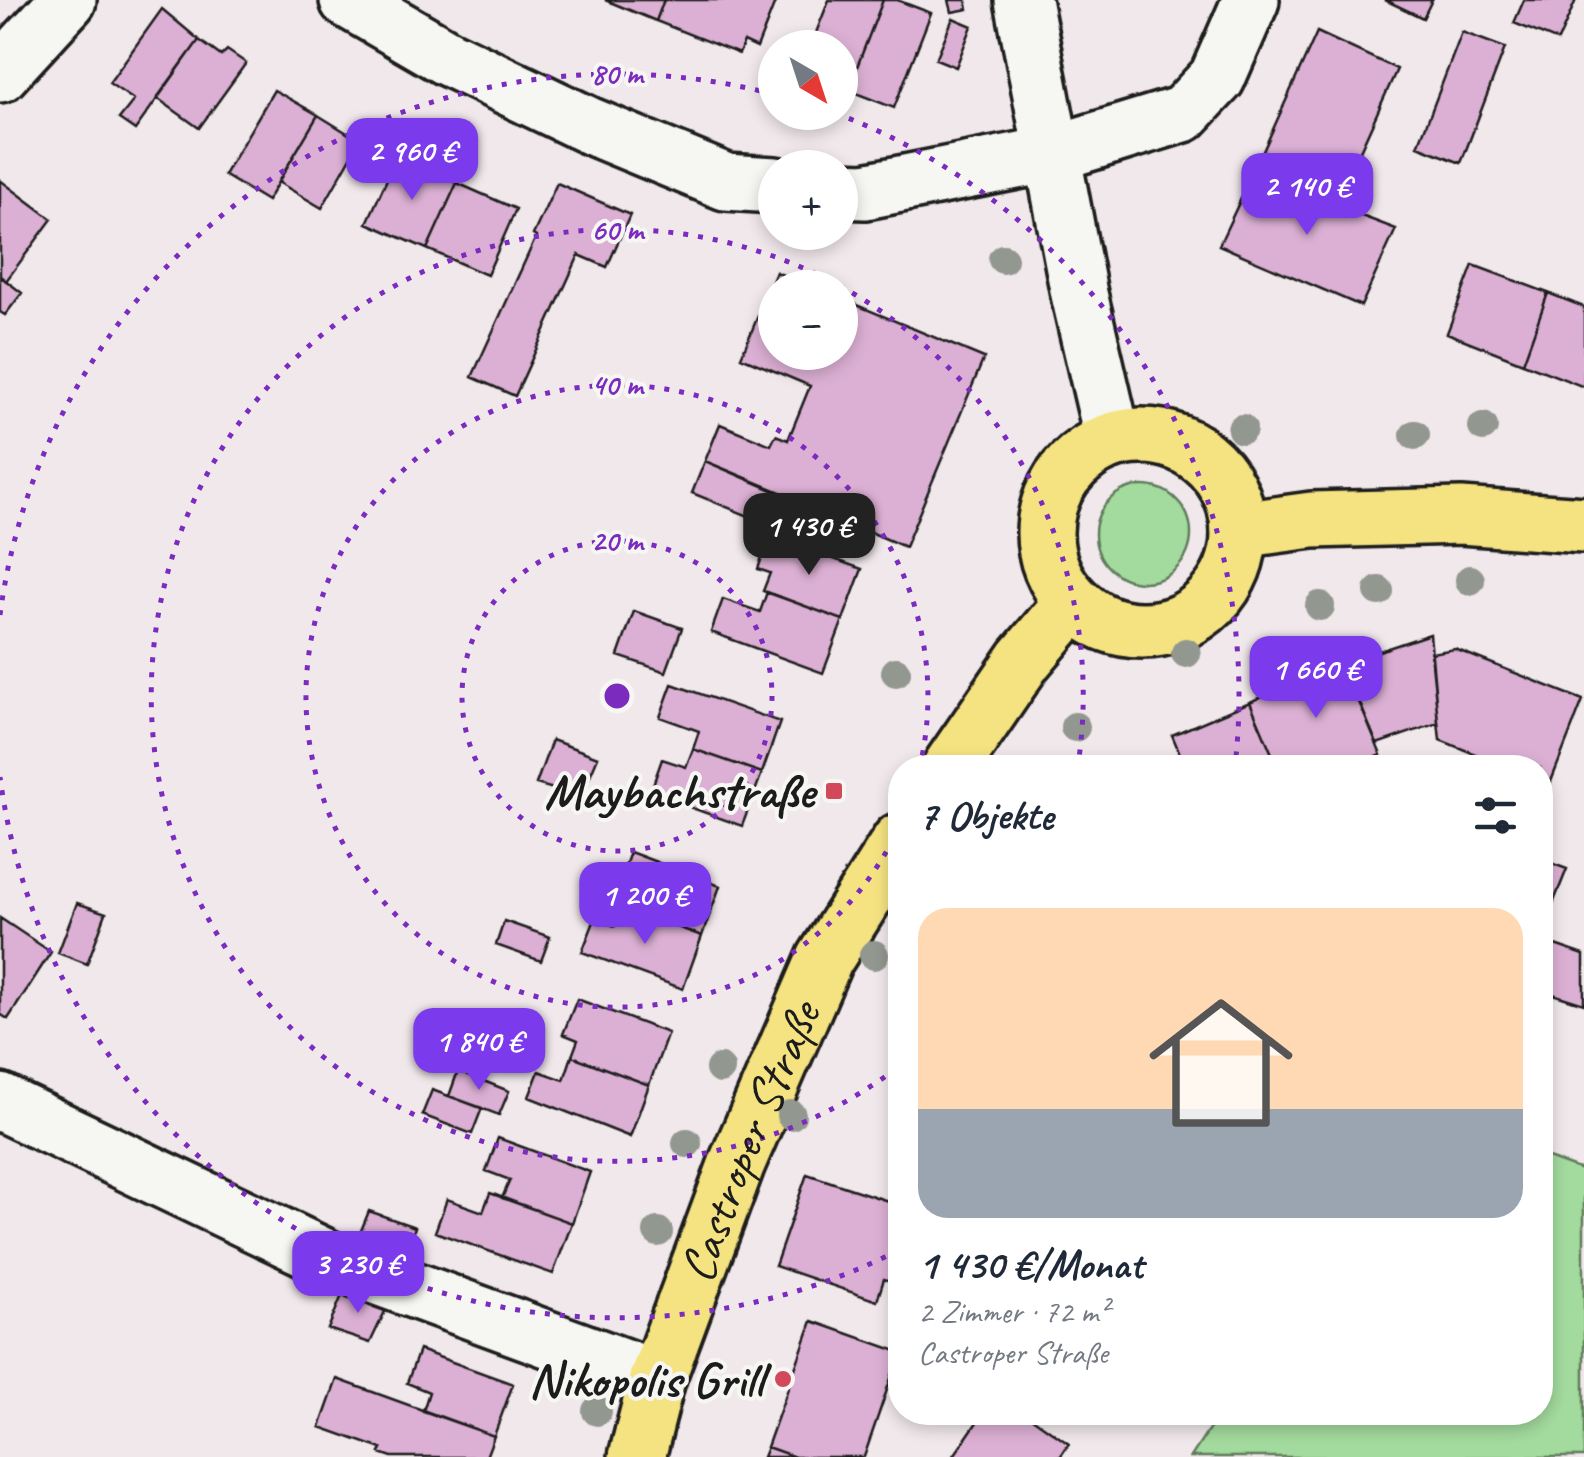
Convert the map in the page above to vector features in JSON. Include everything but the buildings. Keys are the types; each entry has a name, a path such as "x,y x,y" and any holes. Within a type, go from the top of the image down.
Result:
{"main road":[{"path":"1142,435 1172,440 1198,453 1220,474 1234,500 1239,530 1236,558 1224,585 1205,607 1181,622 1153,630 1124,629 1097,619 1073,602 1056,580 1046,553 1048,510 1066,472 1087,452 1113,440 1142,435"},
{"path":"1239,530 1312,520 1462,516 1584,525"},
{"path":"959,755 1024,660 1073,602"},
{"name":"Castroper Straße","path":"637,1457 657,1379 736,1163 825,959 888,861"}],"street":[{"path":"0,74 68,0"},
{"path":"348,0 446,57 590,126 726,182 758,184"},
{"path":"1024,0 1079,294 1113,440"},
{"path":"858,191 1052,154 1183,114 1217,78 1251,0"},
{"path":"13,1108 330,1259 657,1379"}],"green space":[{"path":"1143,486 1161,490 1177,500 1187,516 1191,534 1187,552 1177,568 1161,578 1143,582 1125,578 1109,568 1099,552 1095,534 1099,516 1109,500 1125,490"},
{"path":"1553,1160 1584,1171 1584,1457 1191,1457 1212,1425 1553,1425"}],"place":[{"name":"Maybachstraße","path":"834,791"},
{"name":"Nikopolis Grill","path":"783,1379"}]}
